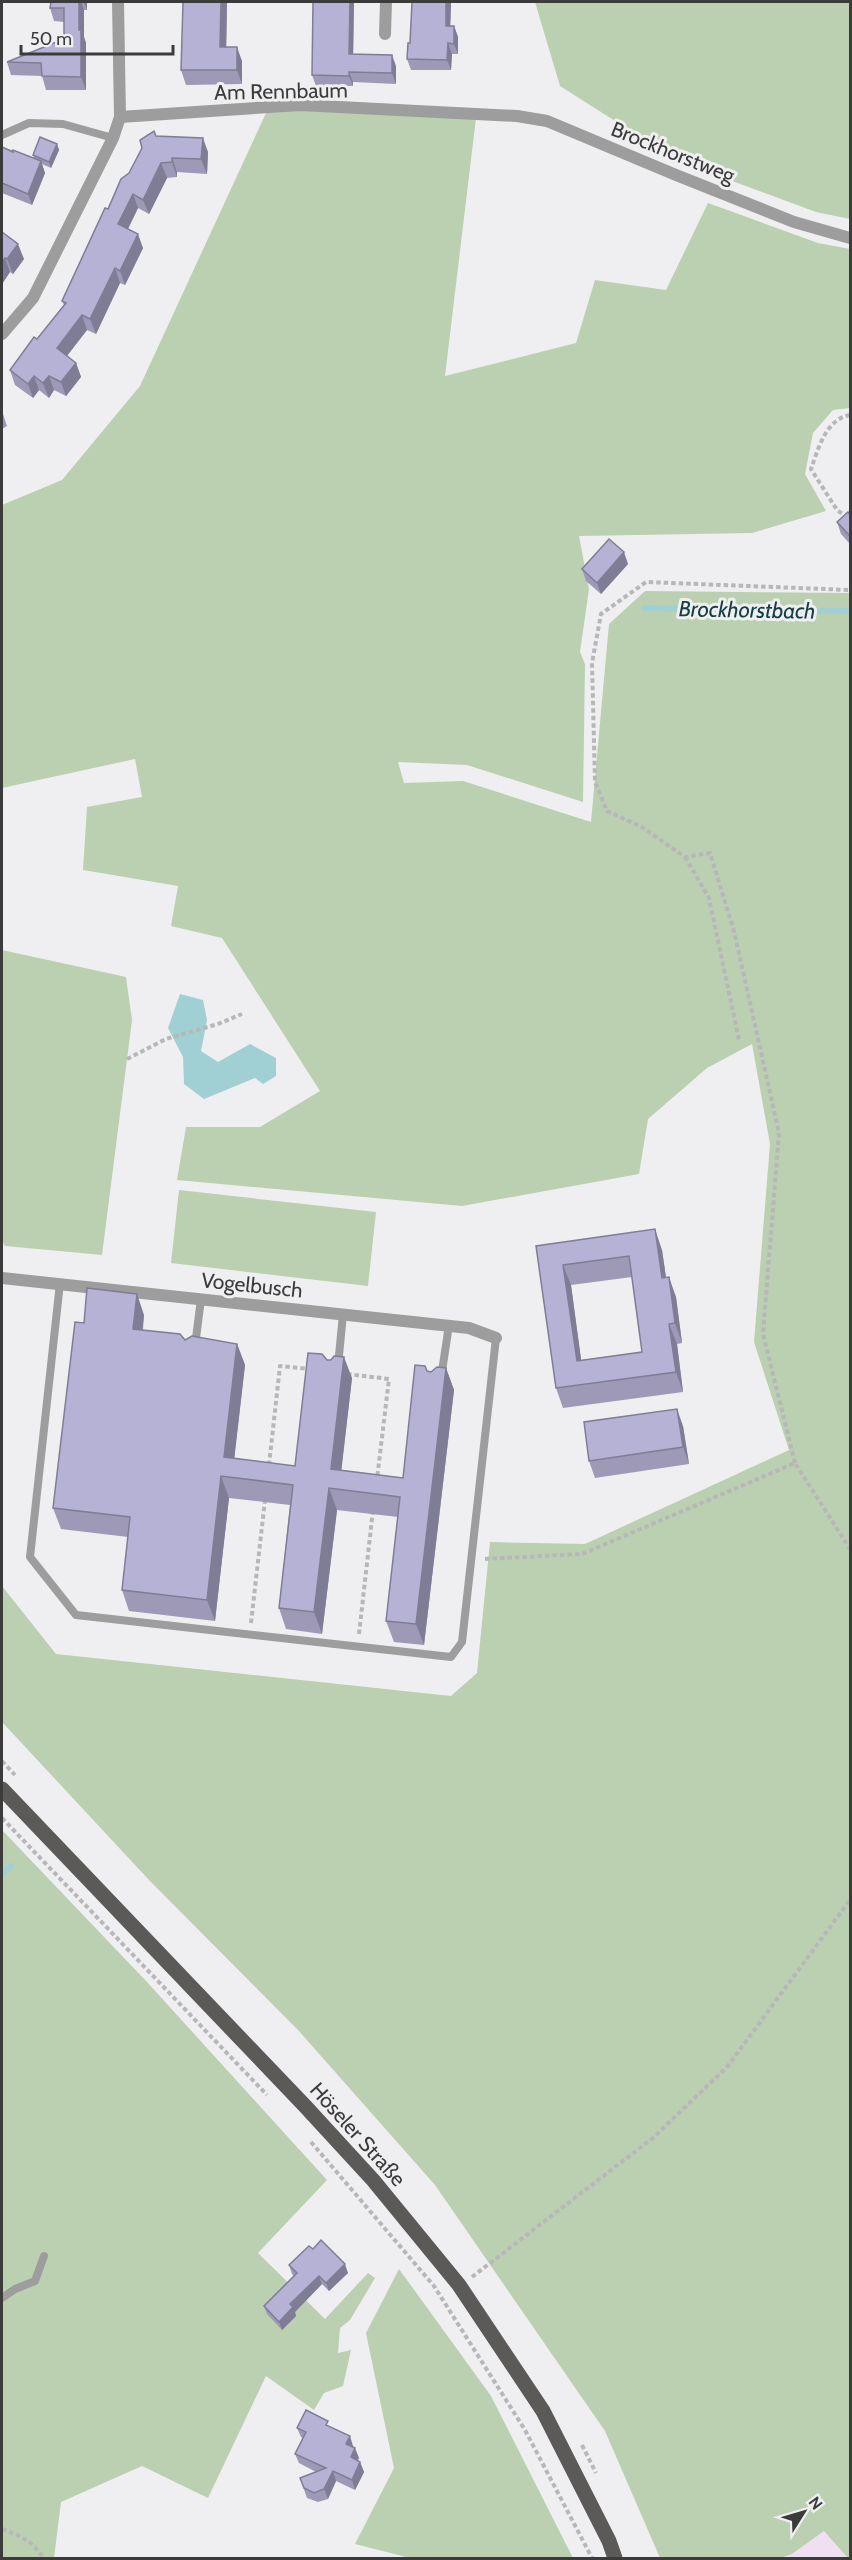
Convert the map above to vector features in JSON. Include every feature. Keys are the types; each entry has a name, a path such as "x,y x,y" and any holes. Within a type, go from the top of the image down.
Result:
{"main road":[{"name":"Höseler Straße","path":"2,1789 305,2106 373,2180 459,2285 543,2411 609,2541 615,2559"}],"street":[{"path":"2,334 33,298 113,138 120,117 118,2"},
{"path":"385,34 386,2"},
{"name":"Am Rennbaum","path":"120,117 300,105 478,112"},
{"name":"Brockhorstweg","path":"478,112 547,121 676,176 794,222 850,238"},
{"name":"Vogelbusch","path":"2,1278 449,1325 469,1328 496,1338"}],"lane":[{"path":"2,135 29,123 63,124 113,138"},
{"path":"60,1283 30,1557 76,1615 451,1657 462,1642 496,1338"},
{"path":"194,1356 201,1299"},
{"path":"337,1374 343,1314"},
{"path":"439,1388 449,1325"},
{"path":"2,2296 35,2281 44,2256"}],"path":[{"path":"850,415 845,416 823,436 811,469 837,510 850,519"},
{"path":"739,1040 709,898 685,857 642,827 607,811 595,782 592,663 601,615 646,582 850,590"},
{"path":"685,857 710,854 734,931 779,1133 763,1334 795,1463 850,1549"},
{"path":"127,1059 166,1039 218,1024 242,1014"},
{"path":"268,1471 280,1366 389,1379 377,1484"},
{"path":"472,1559 582,1554 795,1463"},
{"path":"250,1634 266,1492"},
{"path":"357,1646 374,1504"},
{"path":"2,1818 272,2100"},
{"path":"459,2285 654,2137 727,2067 850,1900"},
{"path":"305,2134 434,2286 525,2430 592,2559"},
{"path":"2,2529 21,2536 38,2549 43,2559"}],"shaded area":[{"path":"824,2530 848,2558 780,2558 792,2554"}],"green space":[{"path":"535,2 850,2 850,219 816,212 678,161 560,86"},
{"path":"289,110 476,118 445,376 576,343 595,280 666,290 708,203 818,243 850,249 850,408 833,410 813,433 805,474 826,511 752,533 579,536 589,589 580,652 585,664 583,802 467,765 398,762 404,783 463,781 591,822 609,624 645,591 850,593 850,2558 824,2531 792,2554 780,2558 660,2558 605,2431 435,2185 298,2030 149,1880 2,1722 2,1586 56,1654 451,1696 477,1673 490,1542 585,1544 789,1450 754,1342 770,1144 752,1044 707,1068 648,1119 639,1174 462,1206 177,1180 186,1127 260,1127 320,1091 222,938 171,926 178,886 83,870 87,807 142,797 135,759 2,788 2,505 62,480 140,386 266,113"},
{"path":"2,950 126,977 132,1020 102,1255 5,1246 2,1241"},
{"path":"179,1190 376,1212 368,1286 171,1263"},
{"path":"2,1830 147,1982 327,2180 258,2253 325,2319 368,2273 375,2278 350,2320 340,2328 338,2353 351,2350 343,2386 324,2393 314,2410 266,2376 208,2498 142,2466 61,2502 54,2558 2,2558"},
{"path":"399,2269 491,2396 573,2558 410,2558 355,2544 394,2468 366,2333"}],"water":[{"path":"180,994 203,1000 207,1020 201,1051 218,1062 250,1044 276,1058 276,1076 263,1084 255,1078 204,1099 184,1084 183,1057 168,1028"}],"building":[{"path":"51,2 79,2 81,77 42,76 41,63 7,62 64,39 64,8 50,8"},
{"path":"183,2 221,2 220,47 237,47 237,70 181,70"},
{"path":"313,2 350,2 349,54 392,55 392,73 349,72 349,76 312,75"},
{"path":"412,2 446,2 446,26 454,26 454,44 448,43 447,60 407,59"},
{"path":"154,131 156,136 203,138 201,159 172,158 172,162 161,163 143,200 133,194 118,224 138,234 120,271 115,268 90,319 82,315 57,348 76,363 61,382 49,376 43,383 34,376 28,384 10,370 34,337 37,339 66,303 62,301 105,208 108,209 121,179 129,173 142,148 140,140"},
{"path":"40,137 57,144 49,162 33,155"},
{"path":"2,147 41,161 28,194 2,183"},
{"path":"2,232 18,244 2,262"},
{"path":"848,512 850,515 850,536 837,522"},
{"path":"609,539 624,552 597,583 582,569"},
{"path":"655,1229 662,1278 669,1277 675,1323 669,1324 676,1372 556,1388 536,1246","holes":["629,1256 642,1352 577,1361 563,1265"]},
{"path":"87,1288 137,1294 133,1329 180,1334 185,1340 192,1336 237,1344 224,1457 295,1466 308,1353 322,1354 327,1360 331,1360 334,1356 344,1357 331,1469 403,1478 415,1365 425,1366 427,1371 431,1372 437,1367 446,1368 416,1624 386,1621 400,1497 329,1488 314,1612 279,1608 293,1485 221,1476 207,1600 122,1590 130,1517 53,1508 75,1322 84,1323"},
{"path":"677,1409 683,1447 589,1461 584,1422"},
{"path":"321,2240 345,2264 326,2283 319,2276 290,2304 293,2307 279,2322 264,2306 297,2273 289,2265 309,2246 313,2249"},
{"path":"306,2410 328,2421 326,2425 350,2436 346,2444 355,2448 351,2457 360,2462 352,2480 333,2471 324,2489 314,2493 304,2488 300,2478 326,2468 295,2454 306,2432 297,2428"}],"waterway":[{"name":"Brockhorstbach","path":"644,608 850,611"},
{"path":"2,1874 11,1866"}]}
